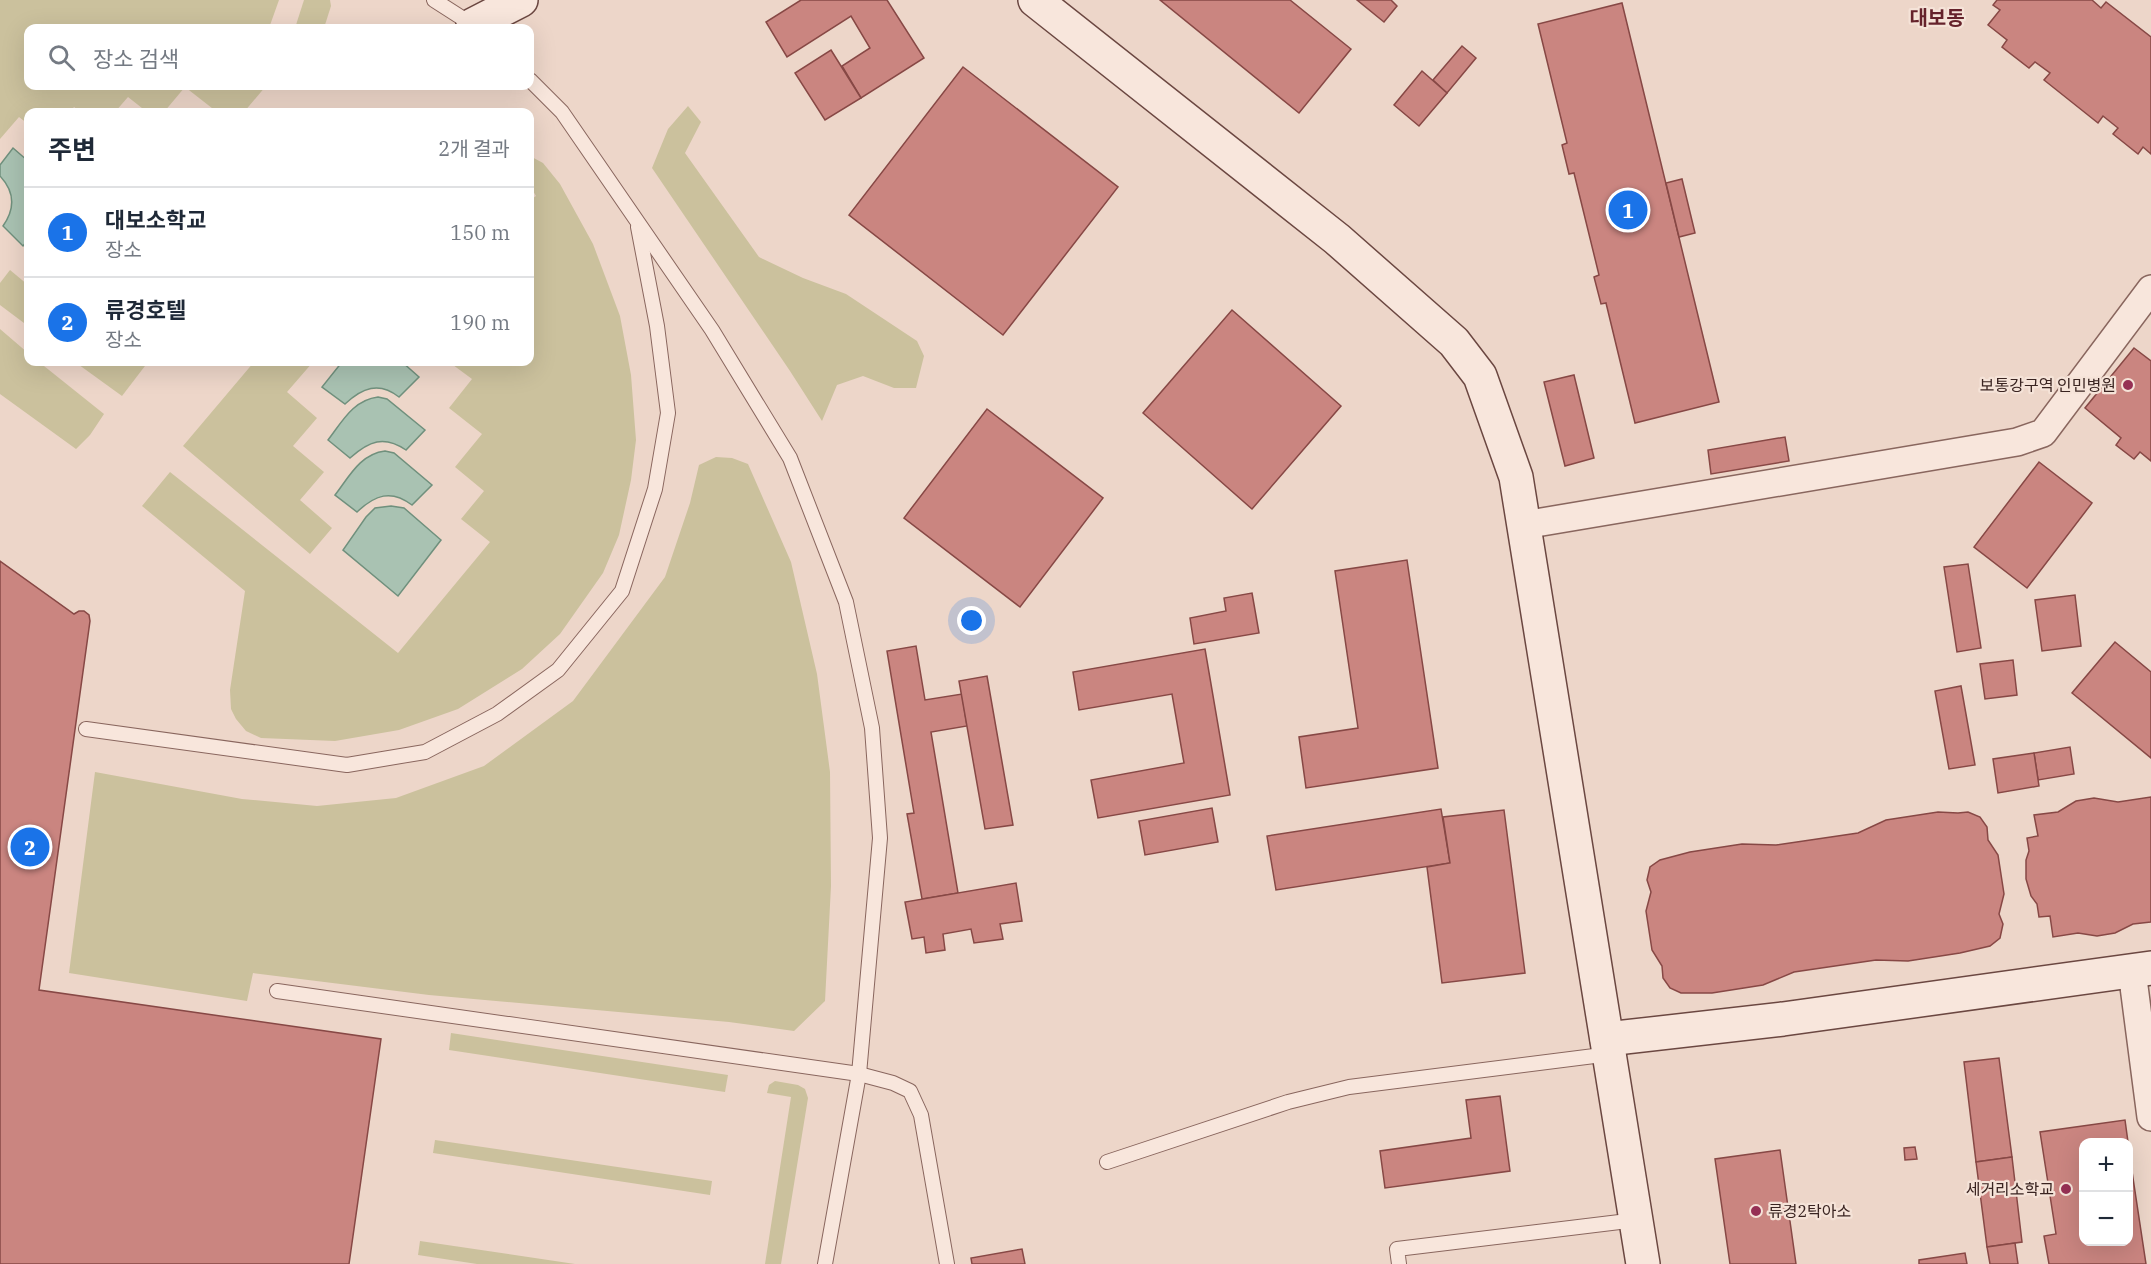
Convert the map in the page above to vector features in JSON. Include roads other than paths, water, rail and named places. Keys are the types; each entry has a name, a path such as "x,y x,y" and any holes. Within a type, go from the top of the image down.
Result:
{"street":[{"path":"475,18 521,0"},
{"path":"1035,0 1337,239 1454,342 1480,376 1516,477 1643,1264"},
{"path":"1524,525 2006,444 2043,433 2151,289"},
{"path":"1608,1047 1783,1019 2141,970 2151,1117"}],"lane":[{"path":"434,0 475,18"},
{"path":"534,84 562,112 712,330 790,458 846,602 872,728 880,838 860,1074 825,1264"},
{"path":"86,729 347,765 425,752 497,714 558,670 622,591 657,478 668,413 657,326 637,222"},
{"path":"277,991 860,1074 893,1083 910,1091 921,1115 947,1264"},
{"path":"1107,1162 1288,1102 1349,1087 1608,1047"},
{"path":"1399,1264 1397,1249 1636,1220"}],"place":[{"name":"대보소학교","path":"1628,210"},
{"name":"보통강구역 인민병원","path":"2128,385"},
{"name":"류경호텔","path":"30,847"},
{"name":"세거리소학교","path":"2066,1189"},
{"name":"류경2탁아소","path":"1756,1211"}],"district":[{"name":"대보동","path":"1937,18"}]}
